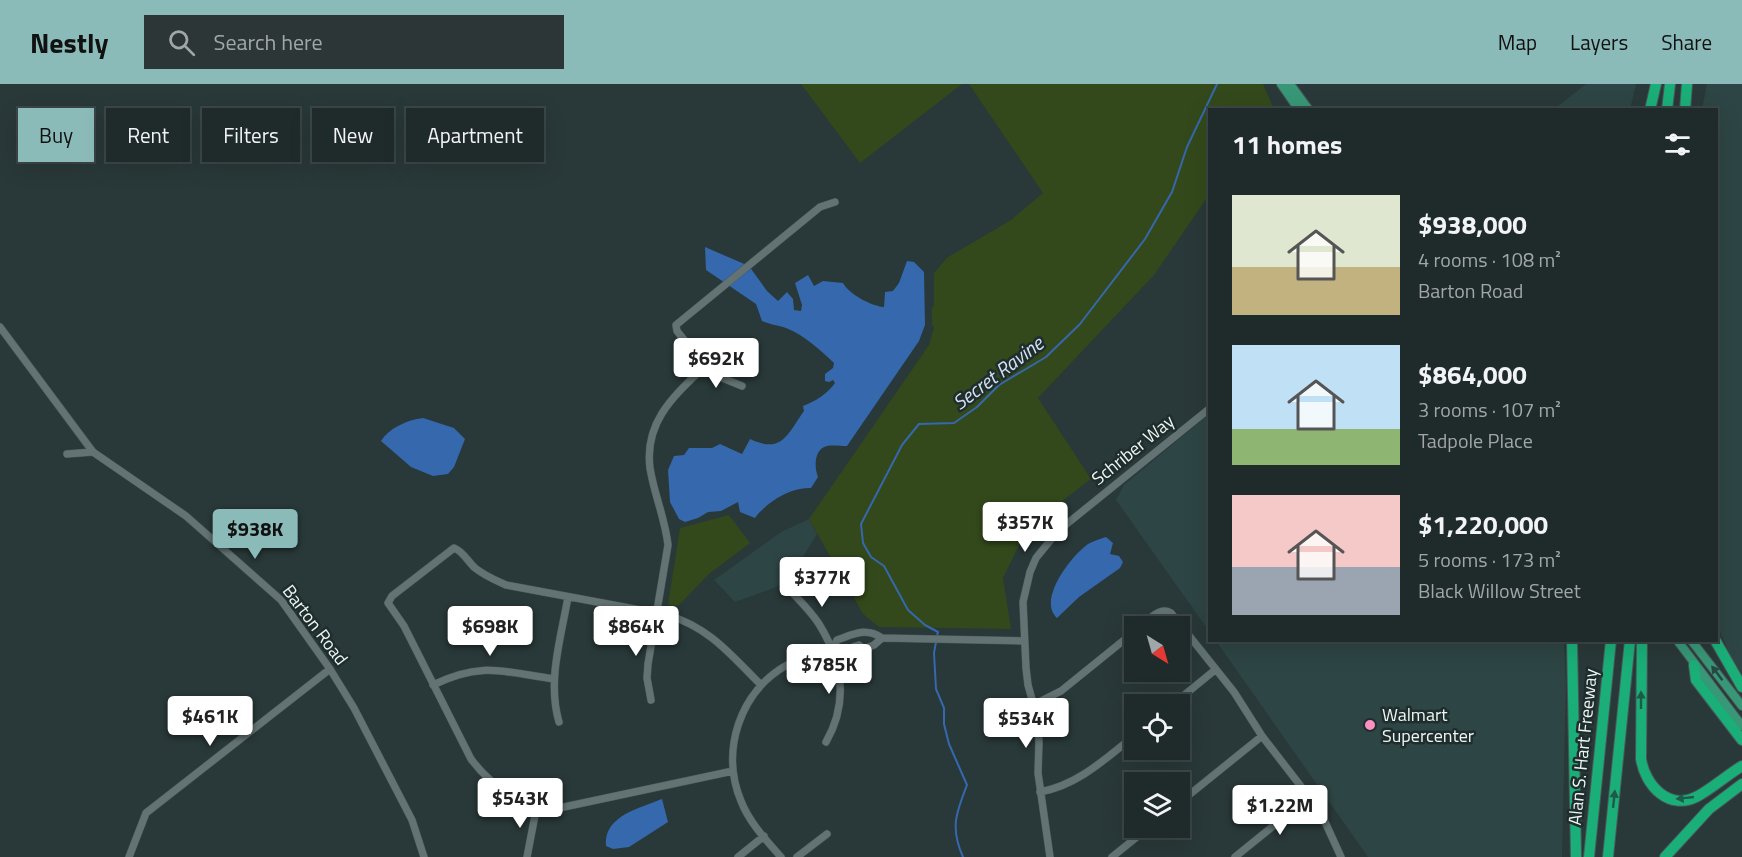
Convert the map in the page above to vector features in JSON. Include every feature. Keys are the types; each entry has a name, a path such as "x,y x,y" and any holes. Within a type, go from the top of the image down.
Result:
{"highway":[{"path":"1650,108 1656,84"},
{"path":"1667,108 1670,84"},
{"path":"1685,108 1687,85"},
{"path":"1687,85 1692,108"},
{"path":"1572,642 1576,857"},
{"name":"Alan S. Hart Freeway","path":"1589,857 1611,642"},
{"name":"Alan S. Hart Freeway","path":"1608,857 1630,642"},
{"path":"1642,642 1641,759 1646,779 1660,794 1678,800 1687,800 1697,797 1738,768 1742,760"},
{"path":"1716,642 1742,687"},
{"path":"1694,665 1696,680 1742,740"},
{"path":"1665,857 1709,809 1742,784"}],"main road":[{"path":"1281,84 1298,108"},
{"path":"1290,84 1308,108"},
{"path":"1678,642 1742,726"},
{"path":"1693,642 1742,706"}],"street":[{"path":"742,386 720,377 705,366 677,331 676,325 820,207 835,202"},
{"name":"Barton Road","path":"0,327 93,452 186,516 281,600 330,669 354,708 412,820 424,857"},
{"path":"651,700 647,678 648,664 668,545 666,528 650,467 651,445 657,421 671,399 705,366"},
{"name":"Schriber Way","path":"1050,857 1038,773 1039,731 1035,704 1028,685 1024,640 1023,602 1033,565 1044,546 1076,515 1208,410"},
{"path":"67,454 93,452"},
{"path":"733,771 572,807 537,805 504,791 478,769 465,750 404,626 388,603 392,596 454,548 460,550 474,567 506,585 682,620 705,631 761,685"},
{"path":"786,586 819,625 832,648 839,673 841,702 836,721 826,742"},
{"path":"559,722 553,693 554,679 568,597"},
{"path":"1154,616 1166,610 1173,616"},
{"path":"781,857 750,818 741,801 733,771 733,745 739,723 748,702 761,685 788,665 832,648 837,640 864,630 882,638 1024,640"},
{"path":"857,633 858,645"},
{"path":"858,645 864,649 874,645 882,638"},
{"path":"1190,638 1234,692 1262,736 1309,797 1329,827 1341,857"},
{"path":"1035,704 1061,691 1124,640"},
{"path":"832,648 841,651 858,645"},
{"path":"129,857 146,813 330,669"},
{"path":"433,685 465,672 481,669 508,670 554,679"},
{"path":"1186,694 1215,670"},
{"path":"1190,794 1262,736"},
{"path":"1041,792 1066,785 1082,777 1124,744"},
{"path":"1235,857 1309,797"},
{"path":"527,857 537,805"},
{"path":"797,857 827,834"},
{"path":"738,857 764,836"},
{"path":"1112,857 1136,838"}],"shaded area":[{"path":"1586,84 1636,84 1630,108 1555,108"},
{"path":"1707,84 1742,84 1742,674 1729,653 1718,627 1718,108 1702,108"},
{"path":"1208,415 1208,630 1116,500 1124,485"},
{"path":"809,519 817,534 788,581 735,602 714,580 781,532"},
{"path":"1217,642 1564,642 1566,686 1562,857 1368,857"}],"green space":[{"path":"801,84 962,84 860,163"},
{"path":"969,84 1263,84 1274,108 1208,108 1208,196 1154,275 1038,398 1091,479 1028,527 1003,578 1011,629 879,627 863,614 809,519 929,345 934,327 932,308 934,306 934,273 948,257 1011,220 1043,193"},
{"path":"729,515 750,543 709,574 678,606 668,605 680,528"}],"water":[{"path":"705,247 749,266 767,291 778,301 787,292 793,299 794,310 801,311 802,305 795,283 808,275 814,286 823,281 843,283 861,299 884,307 885,292 893,291 899,283 907,261 914,262 924,272 925,325 919,341 847,446 827,446 817,454 818,477 811,488 787,493 766,506 755,518 740,512 738,502 721,511 708,512 685,522 679,519 670,502 668,470 674,456 684,455 689,448 712,448 720,444 742,454 750,439 761,443 777,443 783,440 793,428 804,411 803,406 821,397 835,383 833,380 825,381 825,374 833,368 834,363 823,353 793,331 762,321 756,304 706,270"},
{"path":"423,418 454,428 465,439 454,467 448,474 433,476 411,467 381,441 399,425"},
{"path":"1106,537 1113,543 1110,554 1119,556 1123,562 1120,568 1079,597 1057,618 1052,610 1051,601 1065,568 1090,543"},
{"path":"662,799 668,822 629,847 613,849 606,846 610,827 617,820 634,810"}],"waterway":[{"name":"Secret Ravine","path":"937,636 938,632 925,625 908,610 884,566 871,557 863,543 861,524 902,445 919,424 954,423 977,407 999,385 1046,357 1080,324 1145,239 1172,192 1187,147 1217,84"},
{"name":"Secret Ravine","path":"936,642 934,653 936,689 944,708 944,724 949,744 967,785 956,821 957,837 963,857"}],"place":[{"name":"Walmart Supercenter","path":"1370,725"}]}
